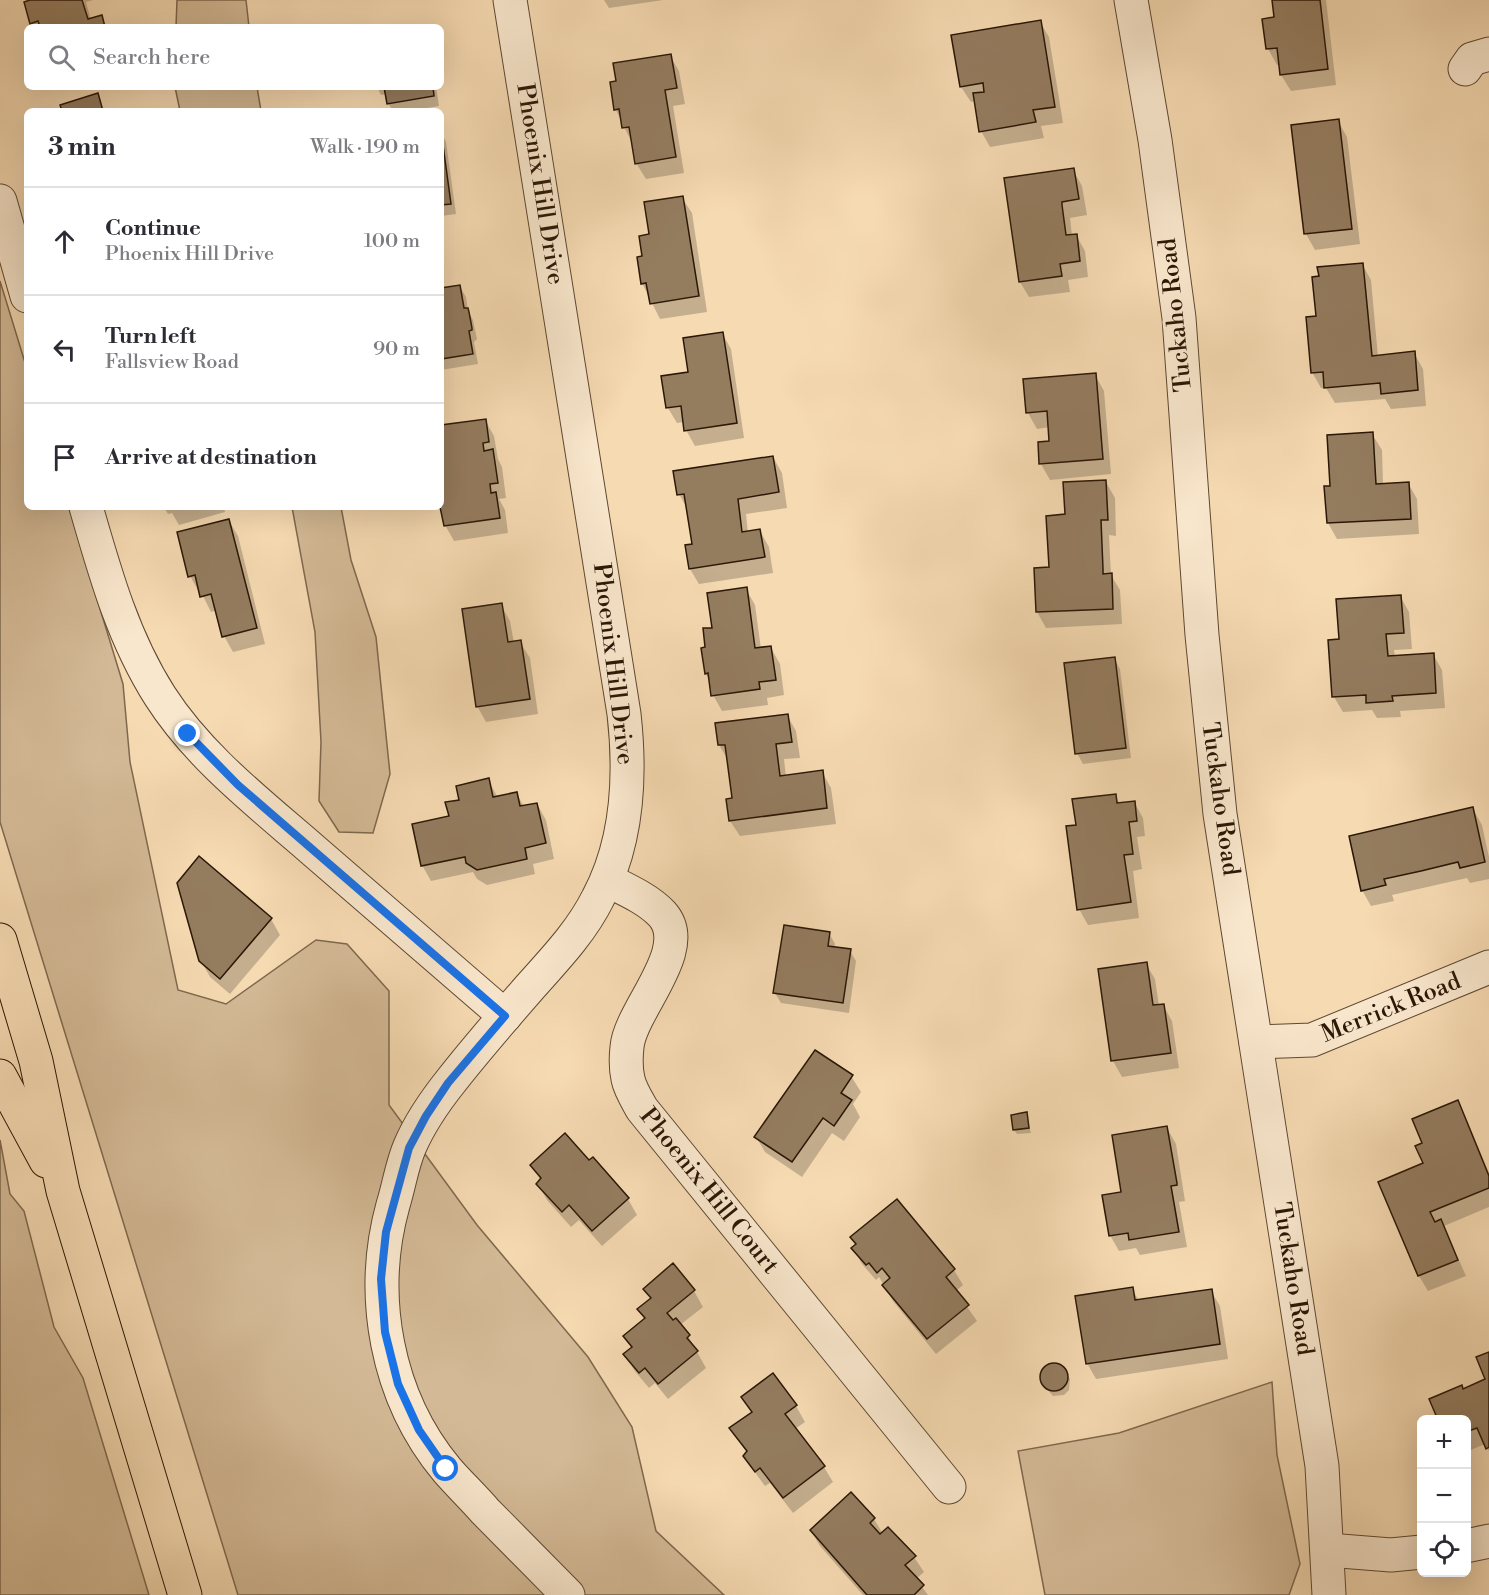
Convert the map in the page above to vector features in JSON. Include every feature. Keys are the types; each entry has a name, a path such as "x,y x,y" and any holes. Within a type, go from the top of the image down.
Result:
{"highway":[{"path":"0,940 36,1061 63,1191 185,1595"},
{"path":"0,1076 63,1191"}],"street":[{"name":"Phoenix Hill Drive","path":"510,0 628,751 626,808 615,856 598,899 573,938 448,1083 426,1116 409,1148 386,1232 381,1279 385,1332 398,1384 419,1430 446,1469 568,1595"},
{"name":"Tuckaho Road","path":"1131,0 1155,140 1179,318 1211,742 1220,814 1322,1466 1329,1595"},
{"path":"0,201 24,285"},
{"path":"87,510 107,582 128,637 143,668 188,734 238,785 505,1016"},
{"name":"Phoenix Hill Court","path":"607,880 639,897 662,914 669,927 671,938 666,962 627,1045 628,1080 642,1109 949,1487"},
{"name":"Merrick Road","path":"1256,1042 1312,1040 1489,967"},
{"path":"1471,1545 1489,1541"},
{"path":"1328,1550 1391,1556 1417,1553"}],"shaded area":[{"path":"177,0 246,0 249,24 176,24"},
{"path":"176,90 258,90 260,108 179,108"},
{"path":"0,281 24,359 24,510 70,510 123,684 130,762 178,990 226,1004 316,940 347,944 389,991 389,1105 477,1225 588,1357 632,1427 656,1531 724,1595 238,1595 0,822"},
{"path":"293,510 342,510 351,560 376,637 390,774 373,833 339,832 319,801 321,742 315,632"},
{"path":"0,1140 10,1194 24,1211 54,1327 83,1378 149,1595 0,1595"},
{"path":"1272,1382 1277,1455 1300,1564 1289,1595 1045,1595 1018,1451 1119,1433"}],"building":[{"path":"82,0 88,19 102,15 104,24 39,24 38,21 30,24 24,2"},
{"path":"1272,0 1320,0 1328,69 1280,75 1277,48 1266,49 1262,19 1274,17"},
{"path":"1041,20 1055,107 1033,110 1036,122 979,132 973,93 984,92 983,83 960,87 951,35"},
{"path":"671,54 677,88 665,90 676,157 635,164 629,127 622,128 619,109 614,110 610,82 616,81 613,63"},
{"path":"385,90 433,90 434,96 387,104"},
{"path":"98,93 102,108 61,108 60,105"},
{"path":"1339,119 1352,229 1304,234 1291,125"},
{"path":"444,152 451,204 444,205"},
{"path":"1074,168 1079,199 1062,202 1062,205 1066,235 1077,234 1080,261 1060,264 1062,276 1019,282 1004,178"},
{"path":"683,196 699,296 650,304 646,283 641,284 637,257 642,256 639,236 649,234 644,202"},
{"path":"1363,263 1372,356 1415,351 1418,390 1381,394 1380,383 1324,388 1323,372 1311,373 1306,317 1316,316 1312,277 1319,276 1317,267"},
{"path":"460,285 464,308 468,308 469,312 472,330 469,331 473,354 444,359 444,288"},
{"path":"723,332 737,423 684,431 681,406 666,408 661,376 688,372 683,338"},
{"path":"1096,373 1103,459 1039,464 1038,442 1049,441 1047,411 1026,413 1023,379"},
{"path":"486,419 489,442 483,443 484,451 493,449 498,483 490,484 491,493 496,492 500,518 444,526 441,510 444,510 444,425"},
{"path":"1373,432 1376,484 1409,482 1411,519 1327,523 1324,486 1330,486 1327,435"},
{"path":"773,456 779,492 738,499 742,532 760,529 765,557 689,569 685,545 692,544 684,494 677,495 673,471"},
{"path":"1106,480 1108,520 1101,520 1103,574 1112,573 1113,609 1036,612 1034,568 1049,567 1046,516 1065,514 1063,482"},
{"path":"229,519 257,628 222,637 211,594 200,597 195,575 188,577 177,532"},
{"path":"747,587 755,648 771,646 776,680 759,682 760,689 711,696 701,648 705,647 703,628 712,628 707,593"},
{"path":"1401,595 1404,633 1386,634 1388,656 1434,653 1436,693 1392,696 1393,701 1366,703 1366,695 1332,697 1328,640 1339,639 1336,599"},
{"path":"502,603 508,642 521,640 530,699 476,707 462,609"},
{"path":"1115,657 1126,748 1075,754 1064,663"},
{"path":"788,714 792,742 776,744 780,776 823,770 827,808 729,821 726,799 732,798 725,745 718,745 715,723"},
{"path":"489,778 493,797 517,792 520,806 537,803 546,843 525,848 527,859 477,870 466,863 465,857 421,866 412,824 449,816 445,802 459,800 456,786"},
{"path":"1116,794 1117,803 1135,801 1137,821 1129,822 1133,854 1124,855 1131,902 1077,910 1066,826 1076,825 1072,799"},
{"path":"1473,807 1485,862 1460,868 1458,862 1384,879 1386,885 1361,891 1349,836"},
{"path":"199,856 272,918 220,979 199,961 177,883"},
{"path":"784,925 830,932 828,946 851,949 843,1003 773,993"},
{"path":"1147,962 1153,1005 1164,1004 1171,1053 1111,1061 1098,969"},
{"path":"815,1050 853,1075 841,1093 852,1100 834,1126 823,1118 792,1162 754,1137"},
{"path":"1458,1100 1489,1176 1489,1188 1430,1212 1435,1222 1441,1219 1458,1260 1418,1276 1378,1182 1423,1163 1415,1146 1422,1143 1412,1119"},
{"path":"1027,1112 1029,1128 1013,1130 1011,1115"},
{"path":"1167,1126 1177,1183 1171,1186 1179,1232 1129,1240 1128,1233 1109,1236 1102,1195 1121,1192 1112,1135"},
{"path":"565,1133 589,1160 593,1157 629,1198 592,1231 569,1205 562,1212 536,1184 541,1178 530,1165"},
{"path":"897,1199 955,1269 946,1277 969,1305 927,1339 882,1285 890,1278 882,1268 877,1273 869,1263 866,1265 851,1248 856,1244 850,1237"},
{"path":"673,1263 695,1290 667,1313 673,1320 676,1318 690,1335 687,1338 698,1351 658,1384 645,1368 639,1373 623,1354 632,1347 623,1336 645,1318 637,1309 651,1298 643,1289"},
{"path":"1133,1287 1135,1300 1212,1289 1220,1344 1086,1364 1075,1296"},
{"path":"1489,1352 1489,1447 1486,1449 1477,1428 1471,1430 1471,1415 1436,1415 1429,1399 1462,1385 1463,1389 1485,1379 1476,1357"},
{"path":"1054,1363 1064,1367 1068,1377 1064,1387 1054,1391 1044,1387 1040,1377 1044,1367"},
{"path":"773,1373 797,1405 785,1414 825,1466 783,1498 760,1468 755,1472 743,1456 747,1451 729,1428 752,1412 741,1397"},
{"path":"851,1492 875,1518 870,1523 880,1534 888,1527 916,1556 905,1565 924,1585 914,1595 867,1595 810,1530"}],"route":[{"path":"188,734 238,785 505,1016 448,1083 426,1116 409,1148 386,1232 381,1279 385,1332 398,1384 419,1430 446,1469"}]}
